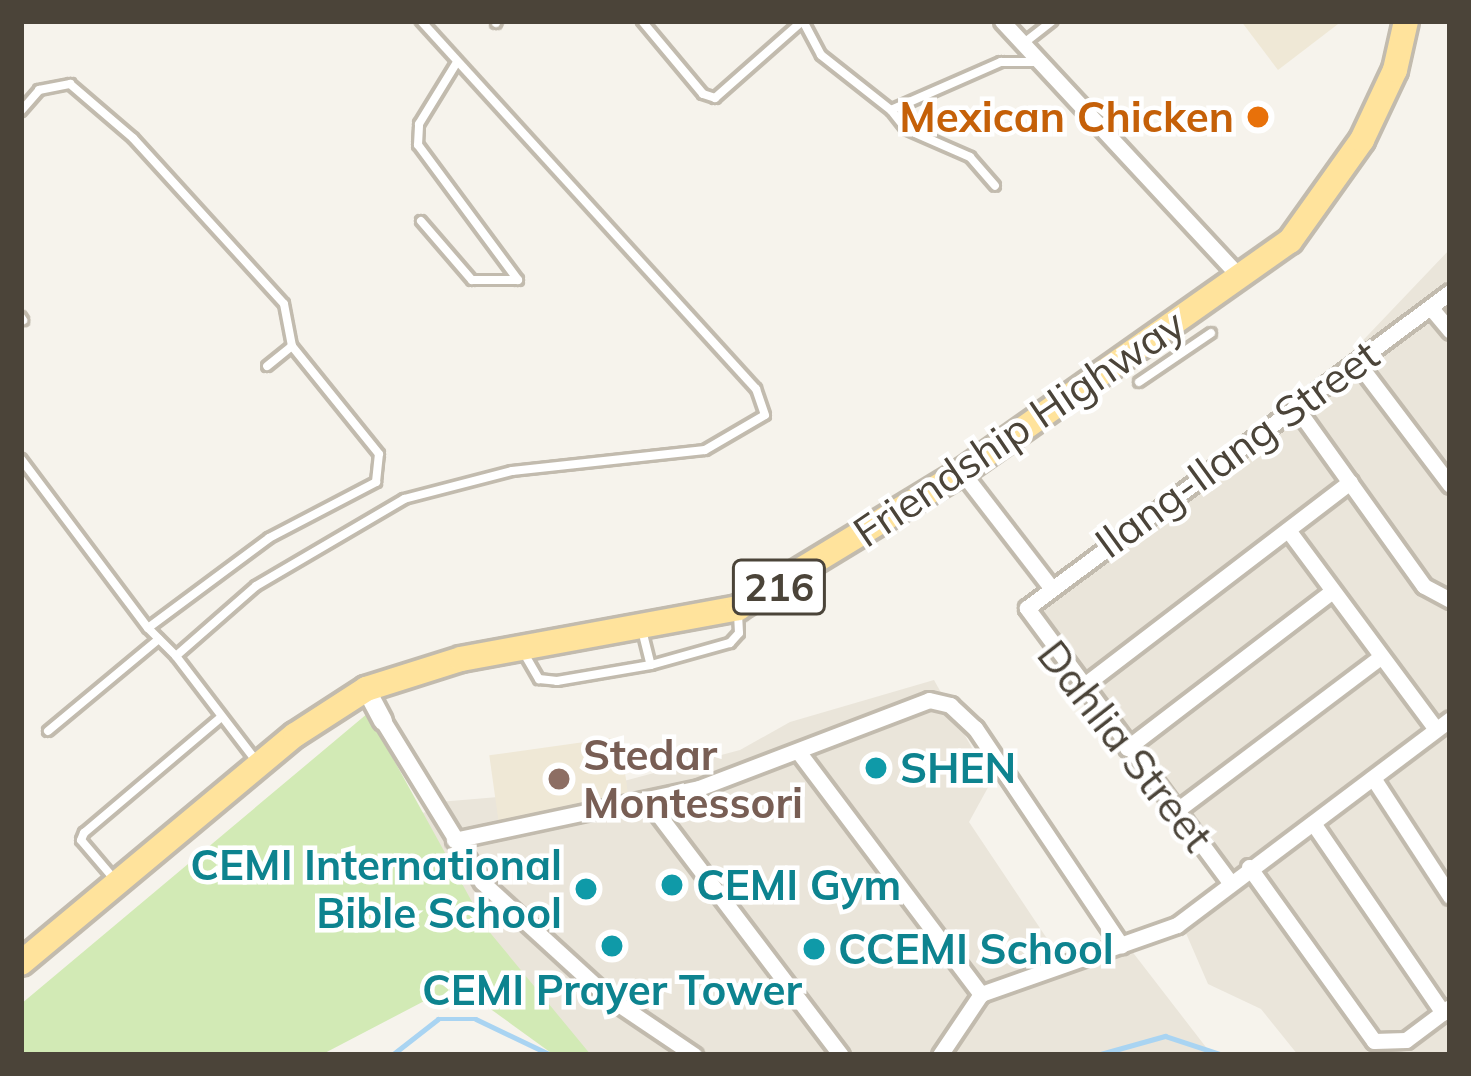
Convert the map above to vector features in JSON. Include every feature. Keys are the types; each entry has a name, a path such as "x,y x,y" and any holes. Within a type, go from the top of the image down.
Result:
{"main road":[{"name":"Friendship Highway","path":"21,963 260,764 366,689 521,648 738,608 962,472 1290,242 1362,140 1395,70 1406,21"}],"street":[{"path":"1002,21 1241,278"},
{"name":"Ilang-Ilang Street","path":"1027,608 1049,585 1450,292"},
{"path":"1431,308 1450,331"},
{"path":"1357,362 1450,485"},
{"path":"1295,406 1424,586 1450,600"},
{"path":"962,472 1049,585"},
{"path":"1083,686 1350,482"},
{"path":"1288,530 1435,728"},
{"path":"1127,748 1331,592"},
{"name":"Dahlia Street","path":"1027,608 1229,881"},
{"path":"1176,811 1379,658"},
{"path":"366,689 482,882 608,998 693,1055"},
{"path":"454,839 648,801 800,754 928,700 950,705 975,728 1121,945"},
{"path":"940,1055 981,994 1178,925 1229,881 1450,719"},
{"path":"800,754 981,994"},
{"path":"1373,778 1450,896"},
{"path":"648,801 841,1055"},
{"path":"1249,867 1374,1041 1406,1040 1447,1010 1313,823"}],"lane":[{"path":"176,656 180,644 256,586 404,499 512,471 705,451 766,415 756,389 421,21"},
{"path":"642,21 703,94 715,98 802,22 821,56 891,110 906,129 970,157 995,186"},
{"path":"1023,44 1052,21"},
{"path":"421,221 472,280 518,280 519,272 418,145 419,124 457,62"},
{"path":"891,110 1000,62 1039,62"},
{"path":"21,111 55,83 70,84 100,107 284,304 292,346 379,454 376,482 269,538 148,628"},
{"path":"1139,382 1211,334"},
{"path":"267,366 292,346"},
{"path":"21,459 148,628 176,656 260,764"},
{"path":"521,648 539,679 557,681 651,665 730,643 740,633 738,608"},
{"path":"641,628 651,665"},
{"path":"48,730 160,639"},
{"path":"118,882 80,840 84,833 220,718"}],"shaded area":[{"path":"1241,21 1342,21 1278,70"},
{"path":"1450,249 1450,1055 1298,1055 1261,1009 1208,984 1182,924 1223,890 1177,816 1128,764 1034,616 1239,454 1349,355"},
{"path":"934,680 991,782 969,822 1068,970 1131,950 1212,1055 565,1055 388,819 438,810 439,802 594,789 740,750 790,722"},
{"name":"Stedar Montessori","path":"620,737 629,802 498,821 489,755"}],"green space":[{"path":"368,713 487,929 591,1055 554,1055 485,1005 432,997 321,1055 21,1055 21,1004"}],"waterway":[{"path":"392,1055 438,1019 476,1019 551,1055"},
{"path":"1097,1055 1165,1036 1223,1055"}],"place":[{"name":"Mexican Chicken","path":"1258,117"},
{"name":"SHEN","path":"876,768"},
{"name":"Stedar Montessori","path":"559,779"},
{"name":"CEMI Gym","path":"672,885"},
{"name":"CEMI International Bible School","path":"586,889"},
{"name":"CEMI Prayer Tower","path":"612,946"},
{"name":"CCEMI School","path":"814,949"}]}
